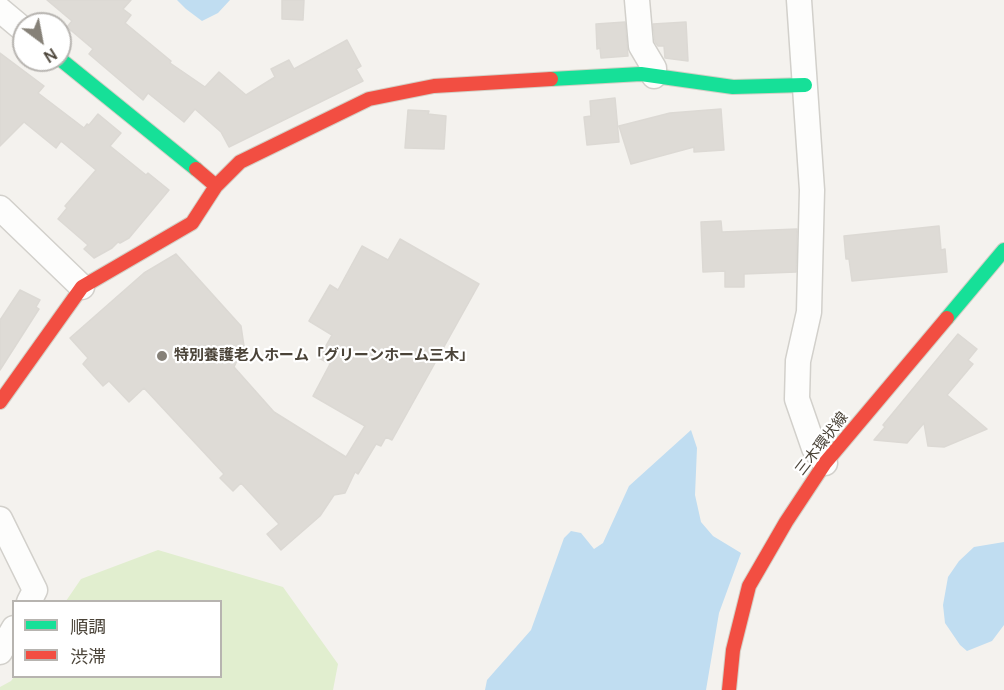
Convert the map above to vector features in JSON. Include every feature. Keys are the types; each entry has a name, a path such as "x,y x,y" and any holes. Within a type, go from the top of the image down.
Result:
{"street":[{"path":"637,0 641,46 654,68 654,76"},
{"path":"800,0 812,190 809,312 798,361 797,399 814,448 825,463"},
{"path":"0,10 12,20"},
{"path":"72,69 216,186"},
{"path":"0,402 82,287 192,223 216,186 240,162 369,99 434,86 641,74 732,87 805,85"},
{"path":"0,208 82,287"},
{"name":"三木環状線","path":"729,690 733,650 749,586 786,522 825,463 1004,250"},
{"path":"0,519 35,590 30,600"}],"green space":[{"path":"158,550 283,587 338,664 333,690 0,690 0,687 13,678 222,678 222,600 67,600 81,579"}],"water":[{"path":"177,0 230,0 218,13 202,21"},
{"path":"691,430 697,448 695,495 701,522 713,536 741,553 719,613 706,690 485,690 487,680 531,630 564,538 571,531 581,533 594,549 603,543 629,486"},
{"path":"1004,542 1004,625 992,641 967,651 945,623 943,605 948,577 959,561 974,547"}],"building":[{"path":"47,0 131,0 123,9 131,15 125,23 171,61 170,63 205,87 219,72 246,95 275,77 271,69 289,60 294,69 347,40 361,66 356,69 363,81 229,147 221,132 195,109 184,122 148,93 143,100 89,54 93,49 72,31 72,12 61,12"},
{"path":"282,0 304,0 303,20 282,19"},
{"path":"625,22 628,56 601,58 600,48 597,49 596,24"},
{"path":"686,22 688,61 665,58 664,46 658,46 655,42 653,24"},
{"path":"0,53 12,62 12,72 25,72 44,86 38,93 84,128 98,114 121,133 110,146 169,190 129,238 118,242 94,258 84,249 88,245 58,219 67,208 65,206 96,170 61,141 56,148 24,122 0,146"},
{"path":"615,98 619,142 587,145 584,117 591,116 590,101"},
{"path":"721,109 724,150 694,152 694,147 631,164 619,126 670,113"},
{"path":"408,110 429,111 428,114 446,116 444,149 405,148"},
{"path":"721,221 722,232 797,229 796,272 744,274 744,287 725,287 725,271 703,272 701,222"},
{"path":"939,226 941,250 945,249 947,272 852,281 849,259 846,259 844,236"},
{"path":"400,239 479,284 392,440 386,437 381,446 376,444 358,474 355,472 345,493 334,495 320,516 281,550 267,534 279,524 241,483 233,491 220,478 224,474 144,388 129,402 109,381 103,386 83,364 88,358 70,338 144,273 176,254 241,326 244,346 234,367 274,412 346,457 365,426 313,396 330,364 319,358 332,335 309,321 330,285 338,290 362,246 388,260"},
{"path":"20,290 40,300 36,307 39,309 0,370 0,320"},
{"path":"958,334 977,349 968,360 973,364 947,395 987,429 944,447 928,446 924,423 907,443 874,440 885,427 883,425"}],"traffic: fast":[{"path":"72,69 196,169"},
{"path":"551,79 641,74 733,87 805,85"},
{"path":"947,318 1004,250"}],"traffic: jam":[{"path":"216,186 240,162 369,99 434,86 551,79"},
{"path":"0,402 82,287 192,223 216,186 196,169"},
{"path":"729,690 733,650 749,586 786,522 825,463 947,318"}],"place":[{"name":"特別養護老人ホーム「グリーンホーム三木」","path":"162,356"}]}
